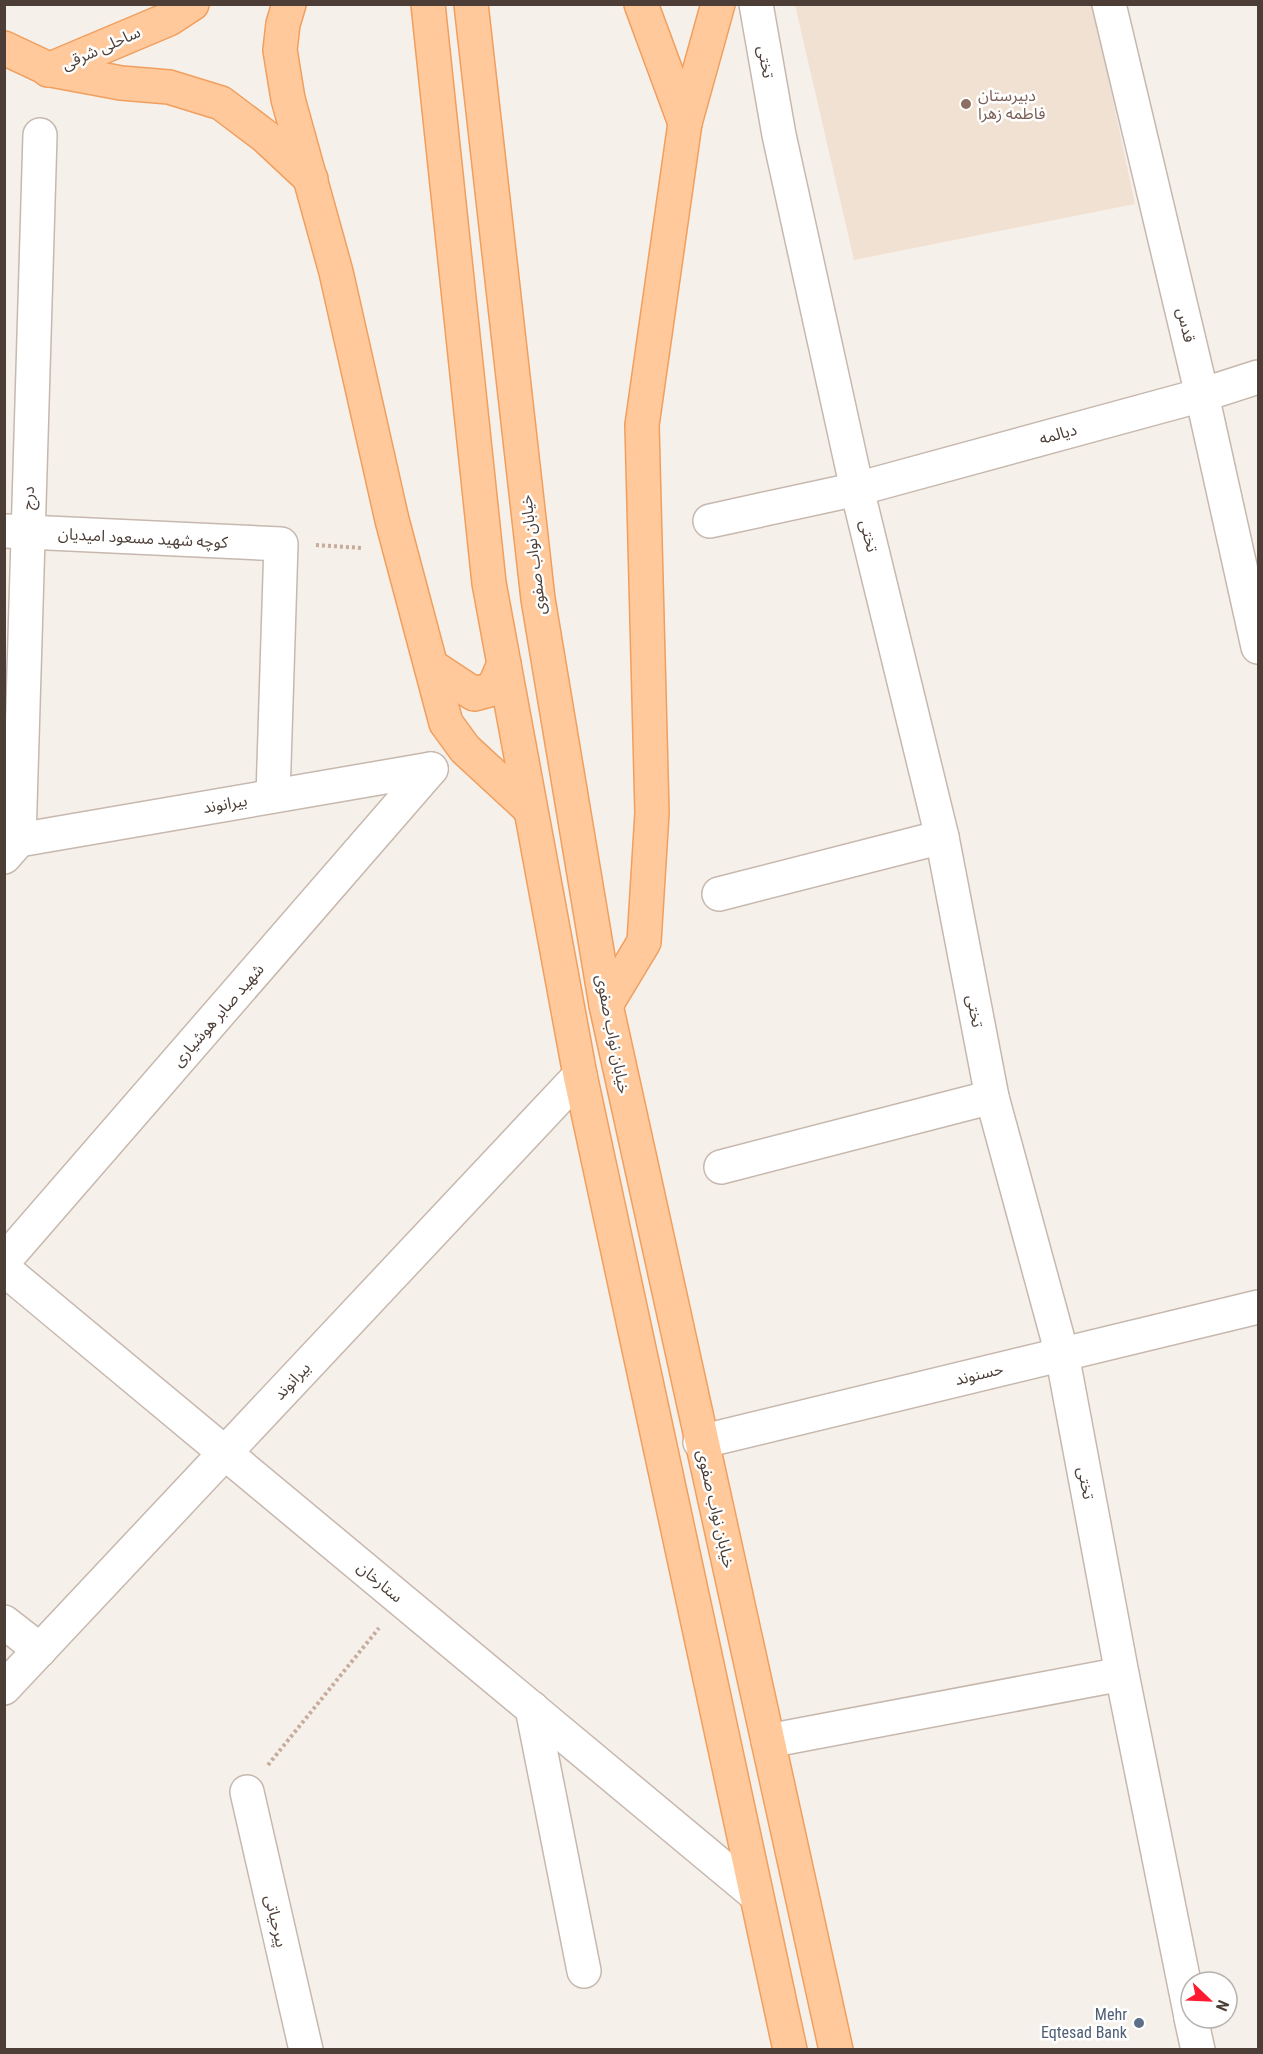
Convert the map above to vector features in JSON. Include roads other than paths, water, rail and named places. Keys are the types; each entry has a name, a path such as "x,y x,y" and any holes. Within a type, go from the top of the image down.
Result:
{"main road":[{"name":"ساحلی شرقی","path":"4,67 51,70 169,19 192,4"},
{"path":"290,4 283,24 280,50 288,99 336,272 399,549 433,667 446,723 465,749 530,809"},
{"name":"خیابان نواب صفوی","path":"471,4 538,599 606,1005 700,1442 836,2049"},
{"path":"641,4 685,123"},
{"path":"606,1005 644,942 648,909 652,813 642,425 685,123 718,4"},
{"path":"428,6 488,571 504,664 580,1075 790,2049"},
{"path":"4,48 51,70 121,83 169,87 221,103 266,137 311,179"},
{"path":"433,667 474,694 493,689 504,664"}],"street":[{"name":"تختی","path":"756,4 779,135 857,489 942,837 992,1097 1062,1354 1122,1674 1181,1970"},
{"name":"قدس","path":"1109,4 1202,395 1258,647"},
{"name":"درج","path":"12,848 16,532 40,135"},
{"name":"دیالمه","path":"710,520 857,489 1202,395 1258,377"},
{"name":"کوچه شهید مسعود امیدیان","path":"16,532 281,544 273,796"},
{"name":"بیرانوند","path":"12,848 273,796 431,769"},
{"name":"شهید صابر هوشیاری","path":"4,1261 431,769"},
{"path":"720,894 942,837"},
{"name":"بیرانوند","path":"4,1688 580,1075"},
{"path":"721,1167 992,1097"},
{"name":"ستارخان","path":"4,1269 756,1894"},
{"name":"حسنوند","path":"700,1442 1258,1307"},
{"path":"4,1622 40,1650"},
{"path":"768,1741 1122,1674"},
{"path":"532,1708 584,1971"},
{"name":"پیرحیاتی","path":"247,1792 306,2049"},
{"name":"تختی","path":"1194,2030 1198,2049"}],"place":[{"name":"دبیرستان فاطمه زهرا","path":"966,104"},
{"name":"Mehr Eqtesad Bank","path":"1139,2023"}]}
